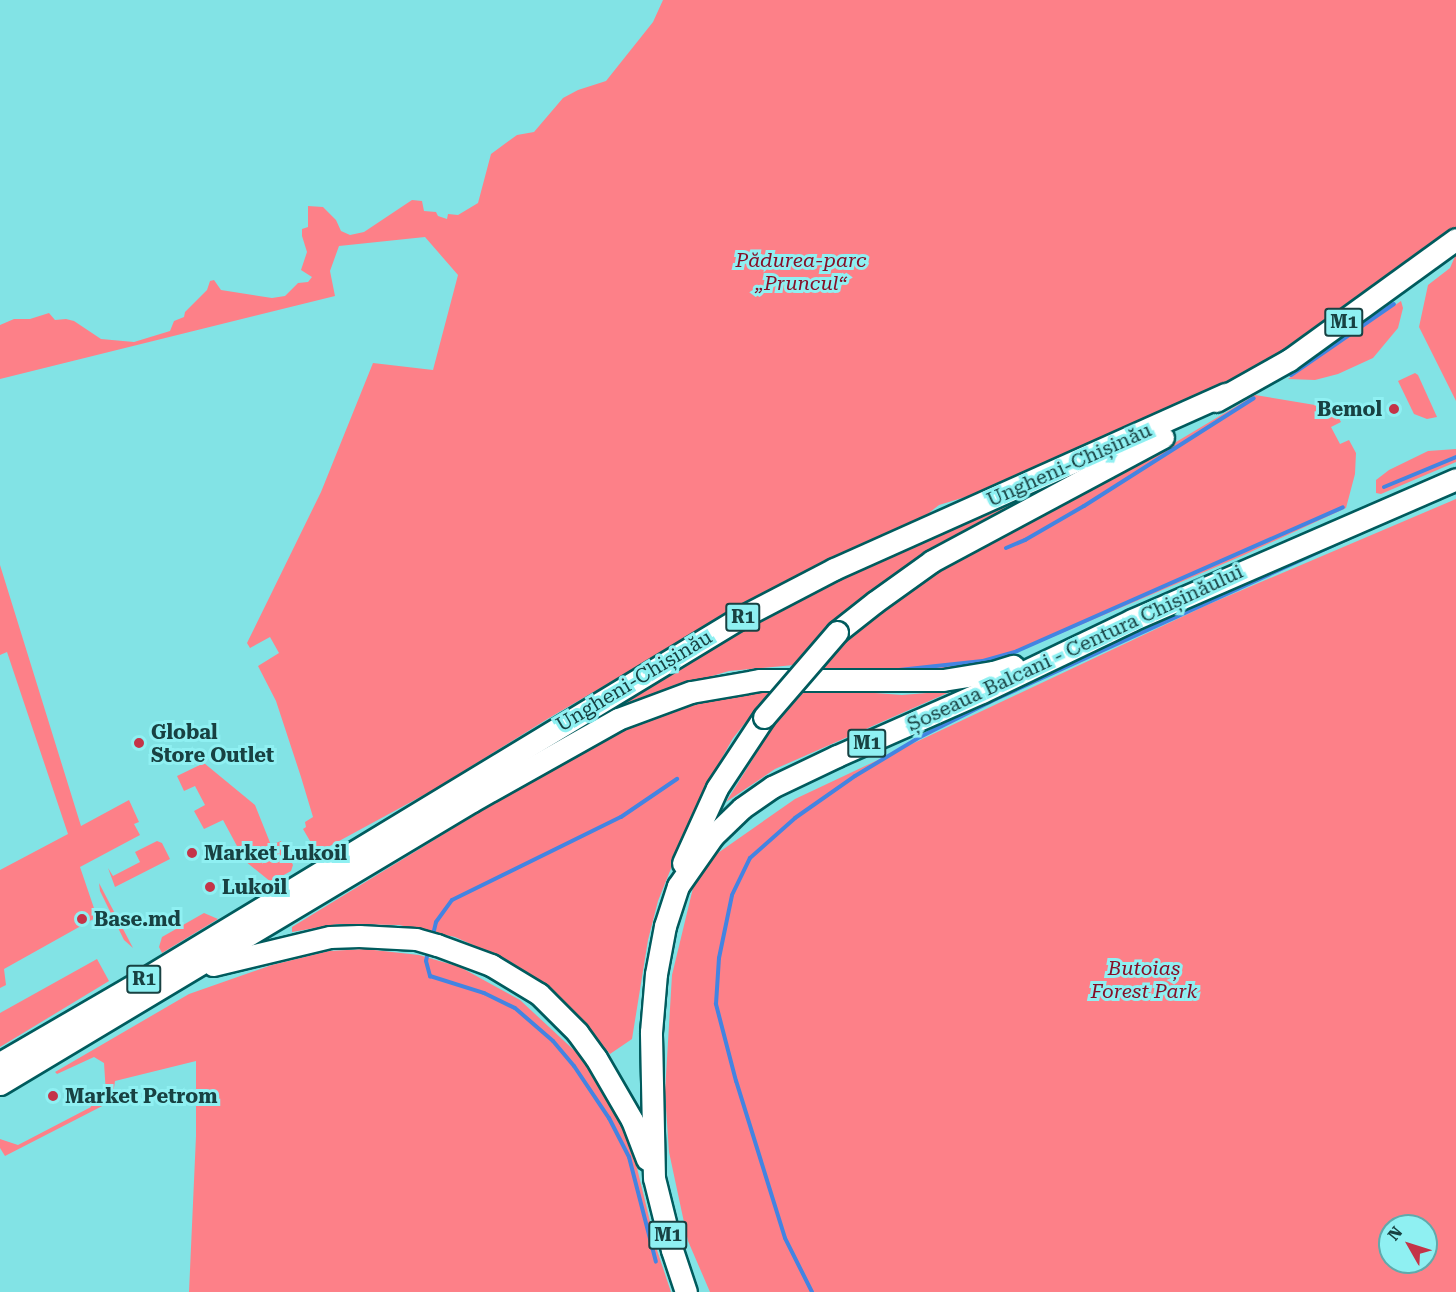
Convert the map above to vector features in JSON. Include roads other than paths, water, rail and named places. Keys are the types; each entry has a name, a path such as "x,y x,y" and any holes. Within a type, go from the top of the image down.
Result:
{"highway":[{"name":"M1","path":"678,886 685,855 733,760 764,717 837,632 932,561 1158,440 1226,394 1289,360 1456,239"},
{"name":"Ungheni-Chișinău","path":"291,900 738,619 834,569 1226,394"},
{"name":"Șoseaua Balcani - Centura Chișinăului","path":"686,1292 672,1250 654,1178 651,1032 656,974 665,926 678,886 713,836 742,808 772,787 1339,528 1456,478"},
{"name":"Ungheni-Chișinău","path":"291,900 580,738 651,706 692,692 760,680 943,680 993,672 1088,643"},
{"name":"R1","path":"0,1084 195,970 291,900"},
{"name":"R1","path":"0,1063 291,900"},
{"path":"195,970 330,936 416,939 491,965 539,994 577,1032 596,1058 632,1120 654,1178"}],"waterway":[{"path":"1291,375 1394,304"},
{"path":"1006,548 1025,540 1084,506 1254,398"},
{"path":"1384,487 1456,457"},
{"path":"1433,500 1456,492"},
{"path":"899,670 983,661 1017,651 1343,507"},
{"path":"812,1292 785,1238 736,1081 716,1004 719,958 732,895 750,858 795,818 855,776 920,737 996,699 1418,507"},
{"path":"433,935 436,922 452,900 621,817 677,779"},
{"path":"428,951 426,961 430,976 484,993 515,1008 553,1041 574,1066 609,1118 629,1157 656,1262"}],"place":[{"name":"Bemol","path":"1394,409"},
{"name":"Global Store Outlet","path":"139,743"},
{"name":"Market Lukoil","path":"192,853"},
{"name":"Lukoil","path":"210,887"},
{"name":"Base.md","path":"82,919"},
{"name":"Market Petrom","path":"53,1096"}],"park label":[{"name":"Pădurea-parc „Pruncul“","path":"801,272"},
{"name":"Butoiaș Forest Park","path":"1144,980"}]}
